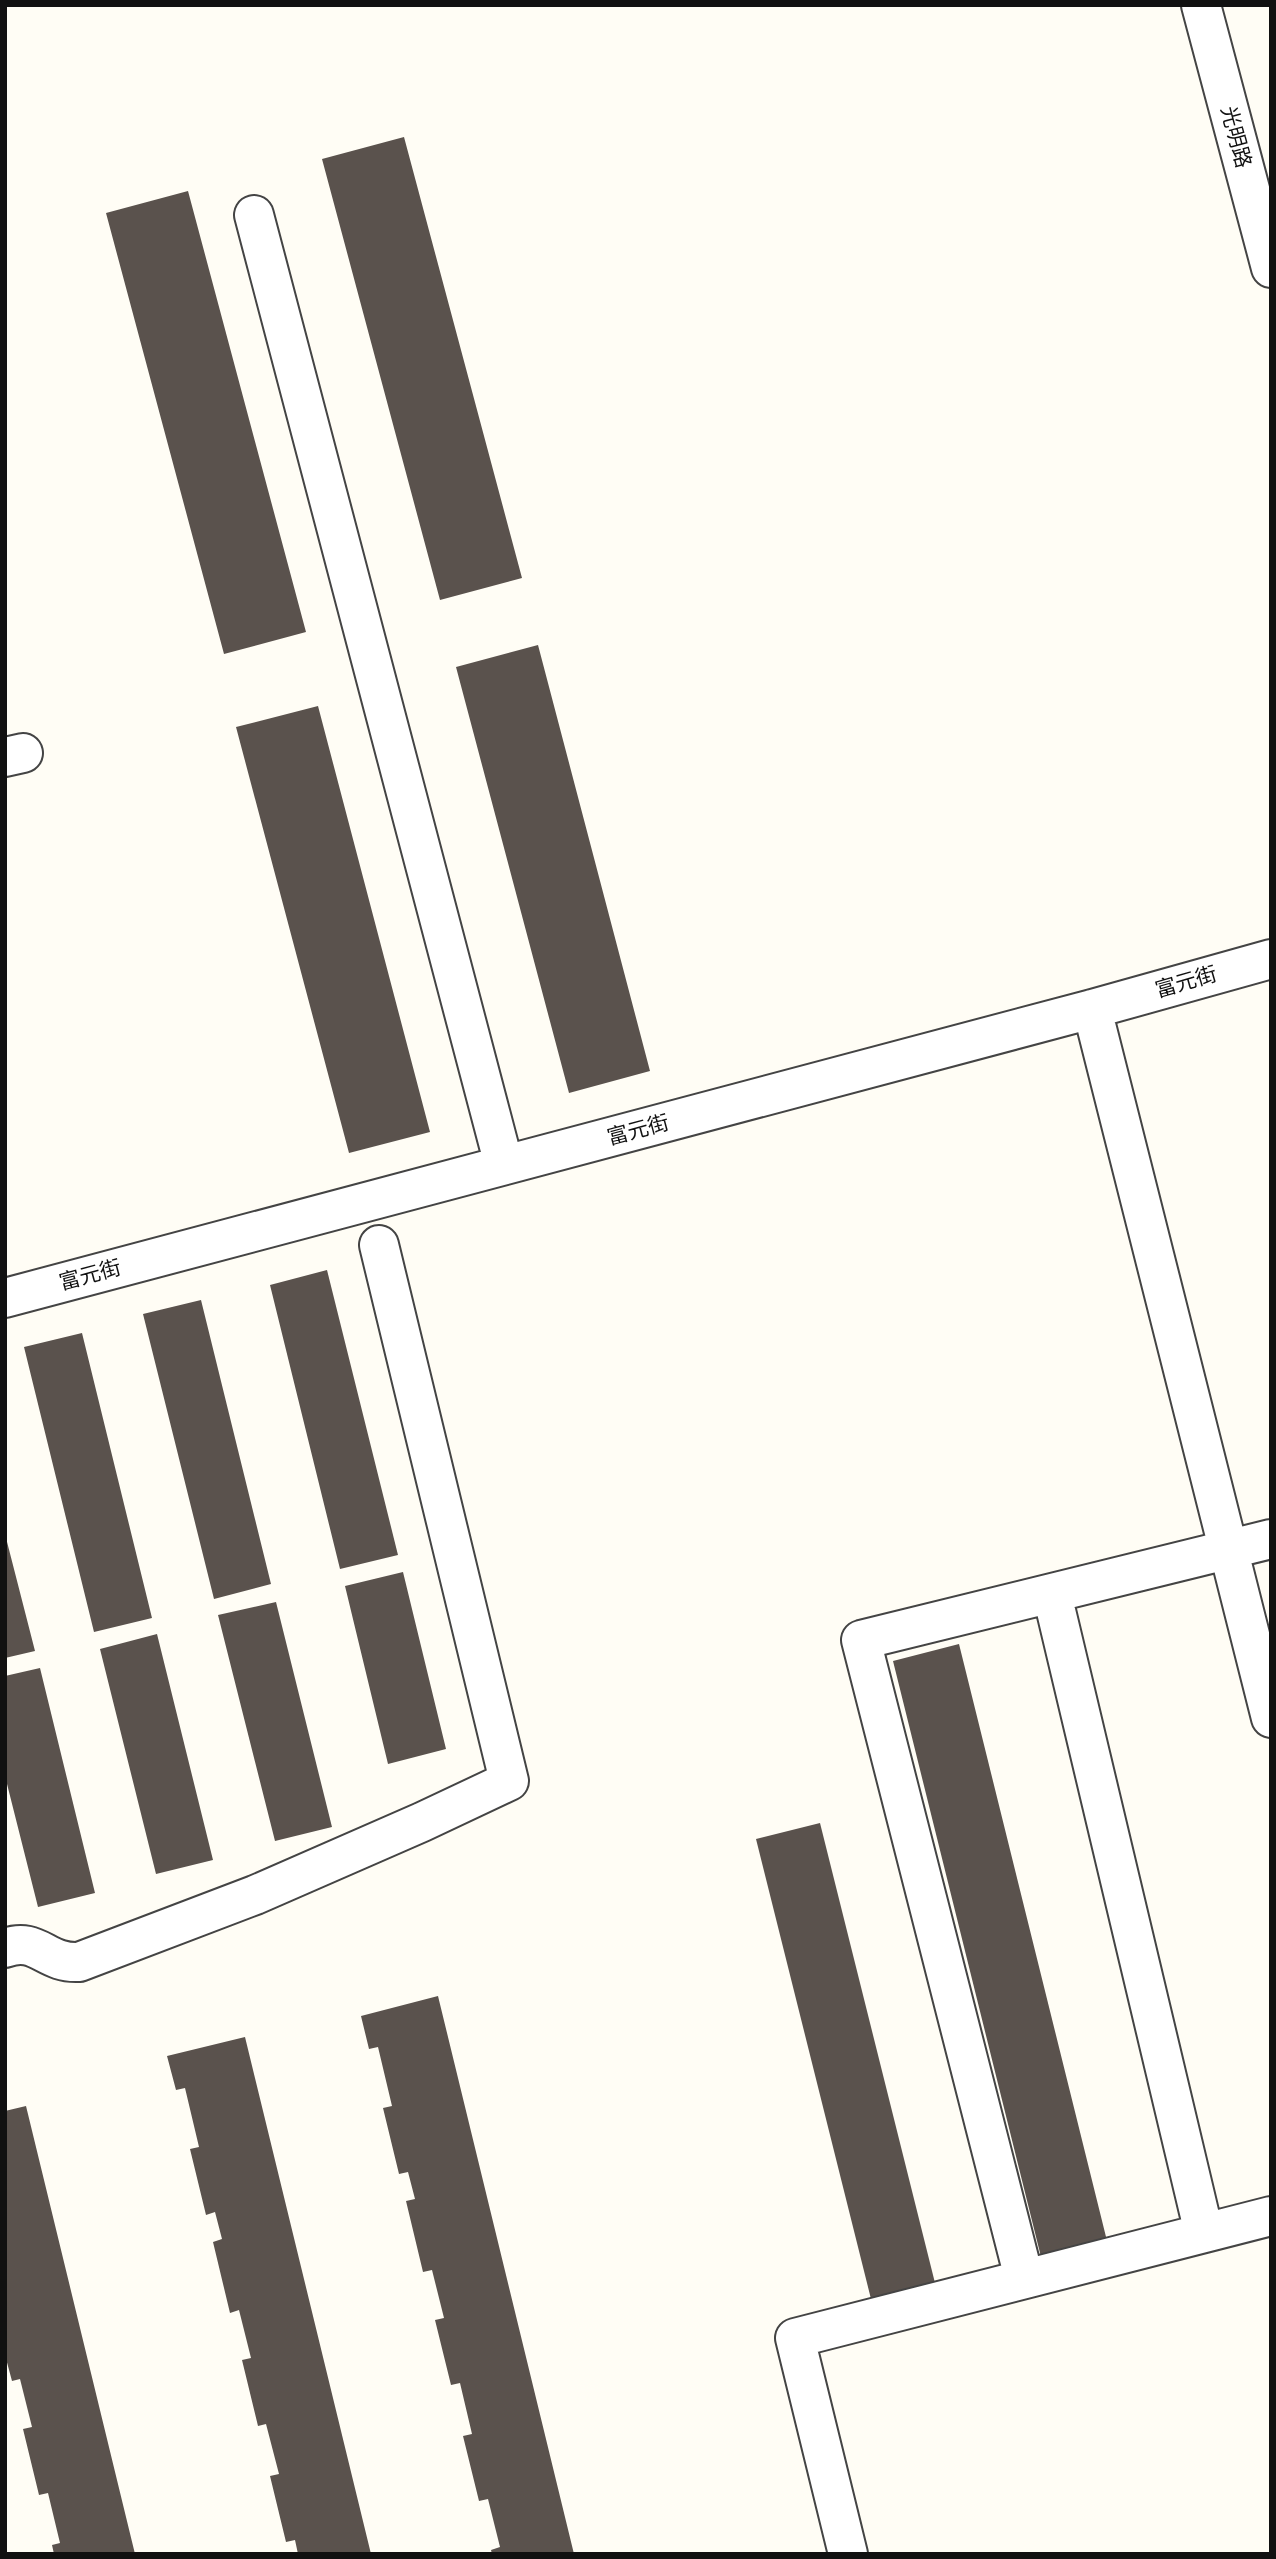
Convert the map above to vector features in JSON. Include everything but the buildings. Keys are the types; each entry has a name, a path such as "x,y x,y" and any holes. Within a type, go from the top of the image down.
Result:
{"street":[{"name":"光明路","path":"1201,5 1271,268"},
{"path":"254,215 504,1165"},
{"name":"富元街","path":"5,1298 1271,959"},
{"path":"1092,1009 1271,1718"},
{"path":"7,1939 17,1944 33,1946 64,1963 79,1962 255,1895 509,1781 379,1245"},
{"path":"1024,2278 861,1640 1271,1539"},
{"path":"1052,1594 1204,2233"},
{"path":"848,2554 795,2338 1271,2216"}]}
